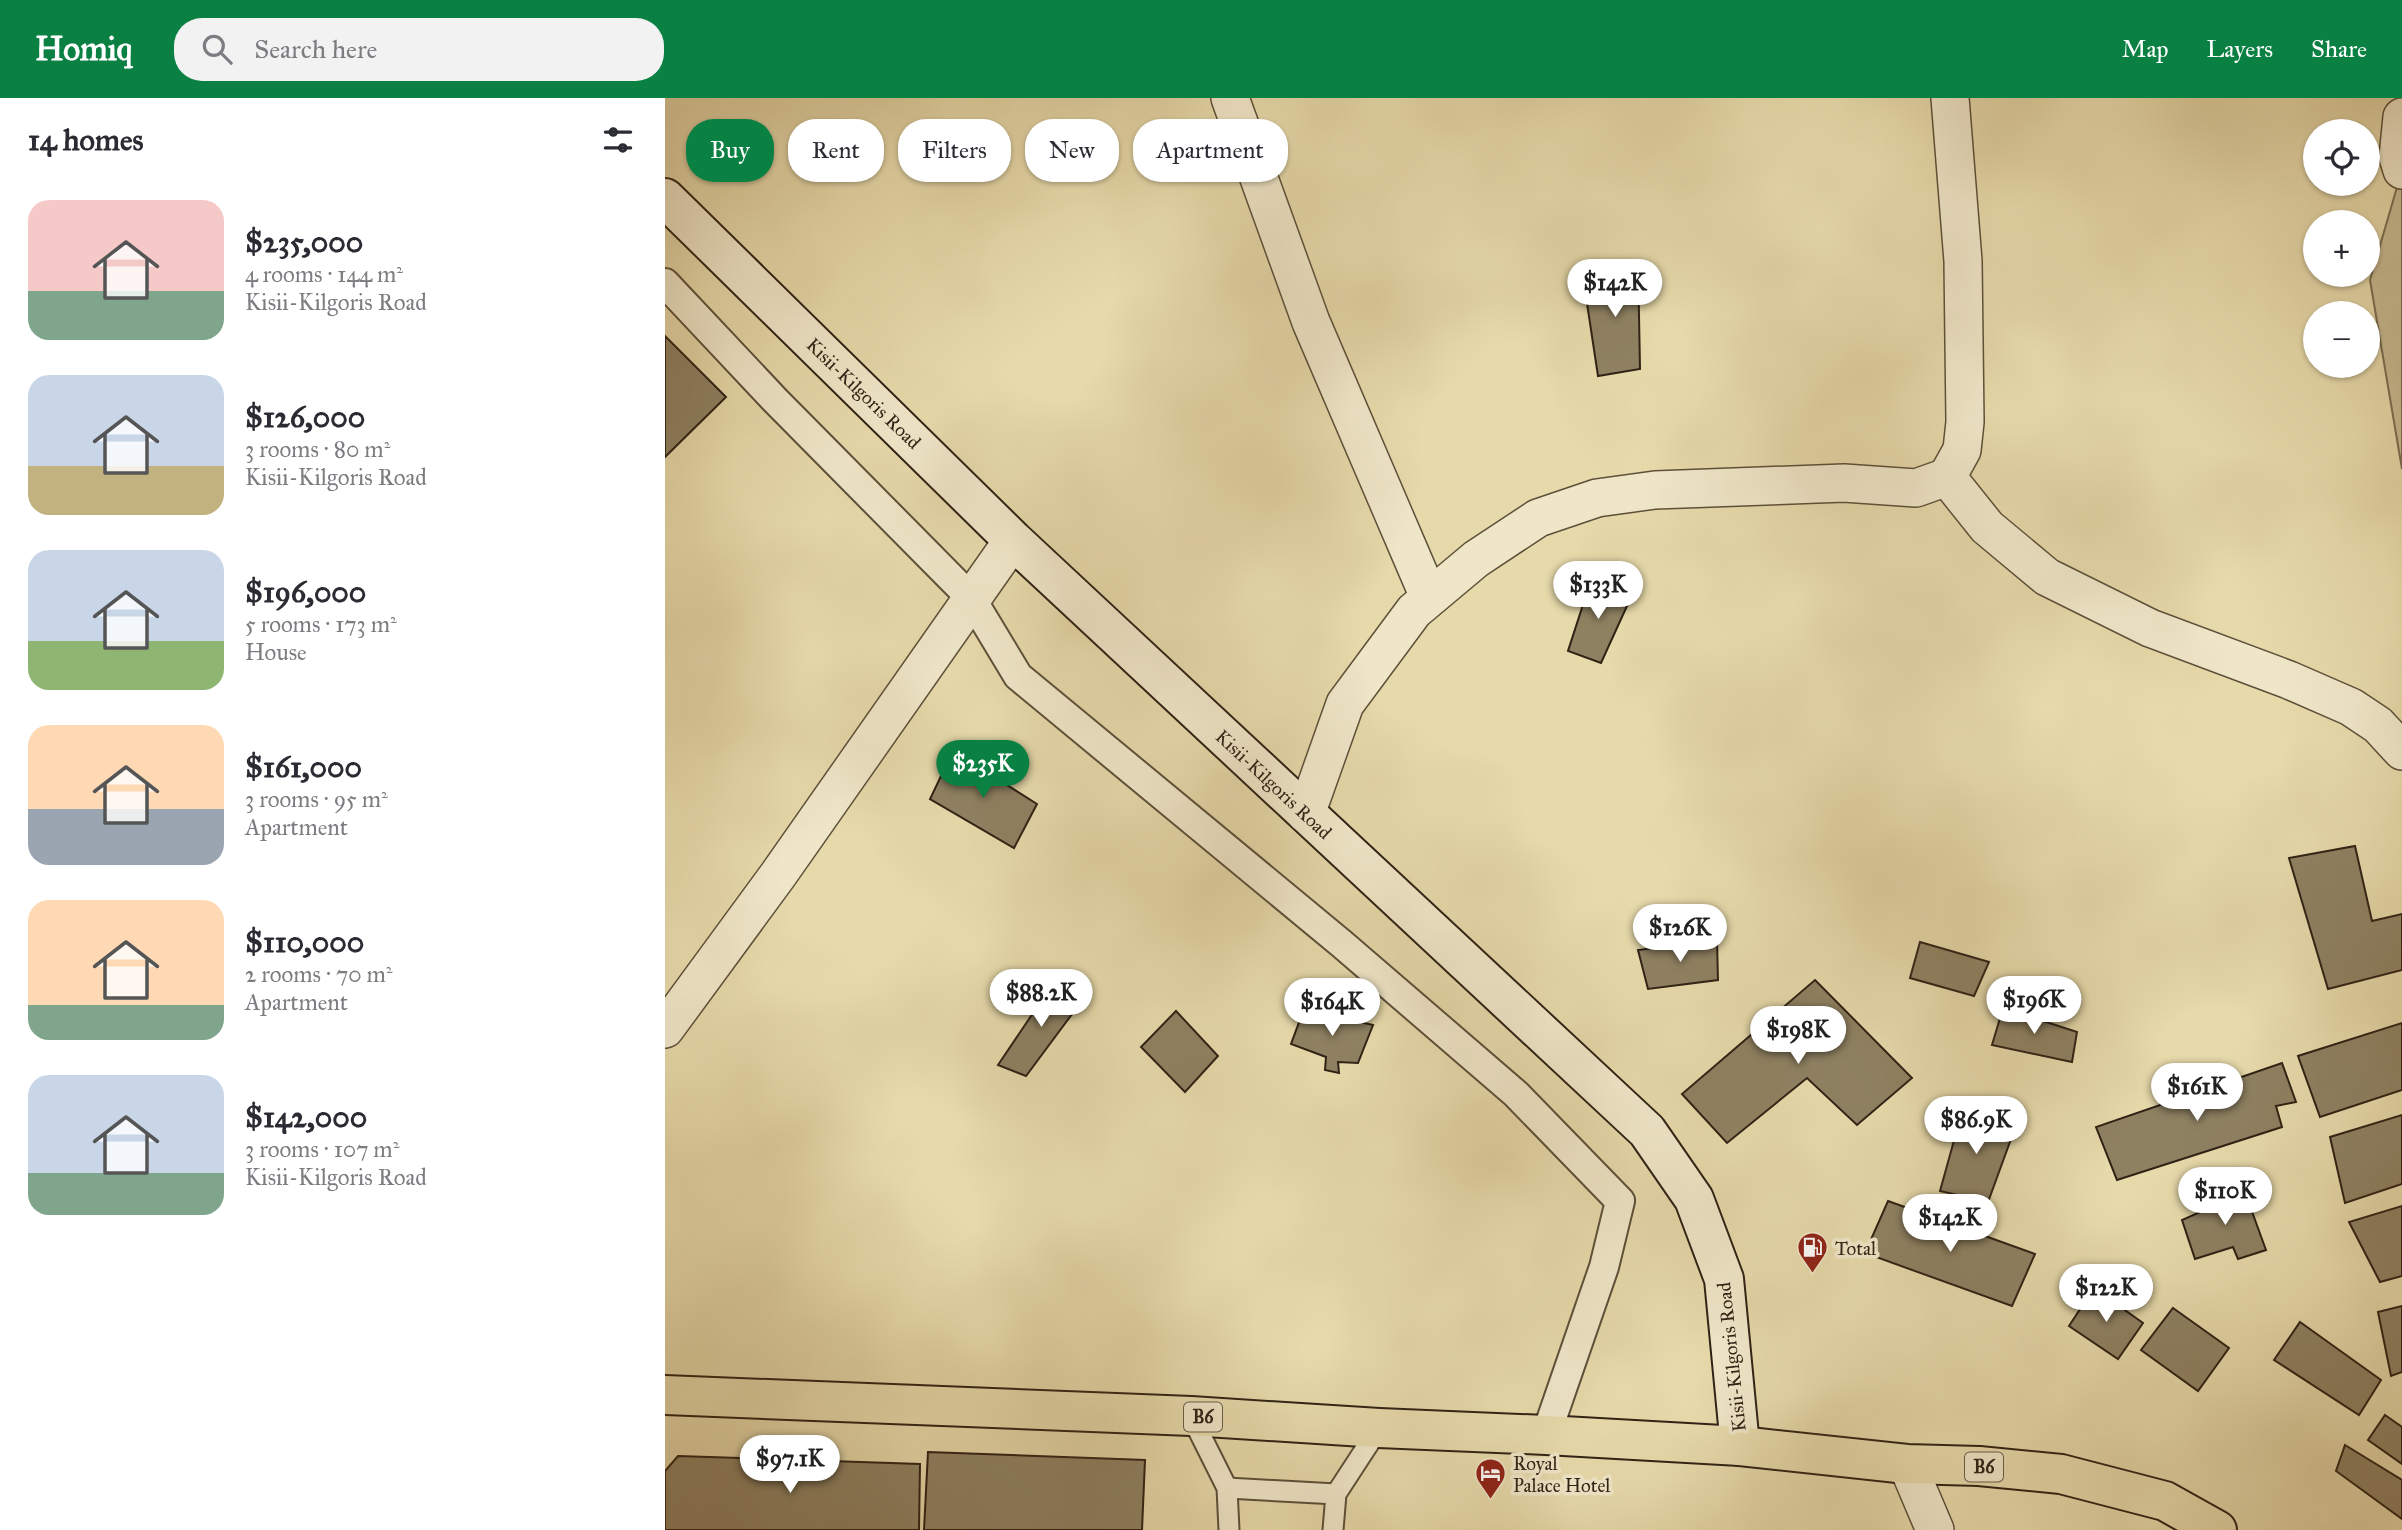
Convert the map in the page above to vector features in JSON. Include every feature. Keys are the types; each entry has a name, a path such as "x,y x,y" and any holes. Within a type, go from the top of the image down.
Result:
{"highway":[{"name":"B6","path":"665,1395 1191,1416 1546,1435 1740,1446 1907,1464 1979,1466 2061,1474 2165,1501 2217,1530"}],"main road":[{"name":"Kisii-Kilgoris Road","path":"665,198 1013,540 1647,1131 1694,1199 1724,1279 1740,1446"}],"street":[{"path":"1230,98 1311,322 1429,597"},
{"path":"1306,814 1345,704 1414,611 1476,559 1538,518 1597,498 1655,490 1844,483 1916,488 1947,477 1962,450 1965,422 1963,261 1950,98"},
{"path":"2402,117 2398,158 2402,170"},
{"path":"665,284 971,598 1018,676 1342,944 1516,1094 1620,1201 1604,1267 1546,1435"},
{"path":"1947,477 1987,527 2047,577 2150,628 2289,680 2351,707 2378,725 2402,751"},
{"path":"665,1030 778,875 1013,540"},
{"path":"1907,1464 1935,1530"}],"lane":[{"path":"1191,1416 1227,1488 1229,1530"},
{"path":"1333,1530 1336,1494 1379,1428"},
{"path":"1227,1488 1336,1494"}],"shaded area":[{"path":"2402,170 2402,469 2380,339 2380,301 2374,301 2371,287 2380,287 2380,246"}],"building":[{"path":"1638,262 1640,369 1598,376 1583,277"},
{"path":"665,336 726,397 665,457"},
{"path":"1591,580 1632,595 1601,663 1568,651"},
{"path":"953,751 1037,804 1014,848 930,799"},
{"path":"2355,846 2372,921 2402,914 2402,970 2328,989 2289,858"},
{"path":"1717,940 1718,980 1648,989 1638,950"},
{"path":"1920,942 1989,962 1974,996 1910,978"},
{"path":"1815,980 1912,1078 1857,1125 1807,1078 1727,1143 1682,1094"},
{"path":"1054,982 1084,998 1026,1076 998,1065"},
{"path":"2003,1008 2077,1032 2072,1062 1992,1045"},
{"path":"1304,1009 1373,1025 1358,1063 1338,1062 1339,1073 1325,1070 1326,1057 1291,1044"},
{"path":"1176,1011 1218,1056 1185,1092 1141,1047"},
{"path":"2402,1023 2402,1090 2320,1117 2298,1056"},
{"path":"2282,1063 2296,1102 2276,1106 2282,1127 2117,1180 2096,1127"},
{"path":"1963,1108 2015,1128 1988,1202 1940,1191"},
{"path":"2402,1115 2402,1184 2345,1203 2330,1137"},
{"path":"2242,1184 2266,1250 2238,1259 2233,1247 2195,1259 2182,1220 2216,1205 2214,1194"},
{"path":"1888,1201 2035,1254 2012,1306 1865,1253"},
{"path":"2402,1206 2402,1276 2380,1282 2349,1222"},
{"path":"2094,1288 2143,1323 2118,1359 2069,1326"},
{"path":"2402,1306 2402,1372 2391,1376 2378,1312"},
{"path":"2173,1308 2229,1348 2198,1391 2141,1350"},
{"path":"2300,1322 2381,1380 2359,1415 2274,1360"},
{"path":"2385,1415 2402,1427 2402,1464 2368,1440"},
{"path":"2345,1445 2402,1480 2402,1519 2336,1471"},
{"path":"928,1452 1145,1460 1142,1530 924,1530"},
{"path":"678,1456 920,1464 919,1530 665,1530 665,1471"}],"place":[{"name":"Total","path":"1812,1275"},
{"name":"Royal Palace Hotel","path":"1490,1501"}]}
